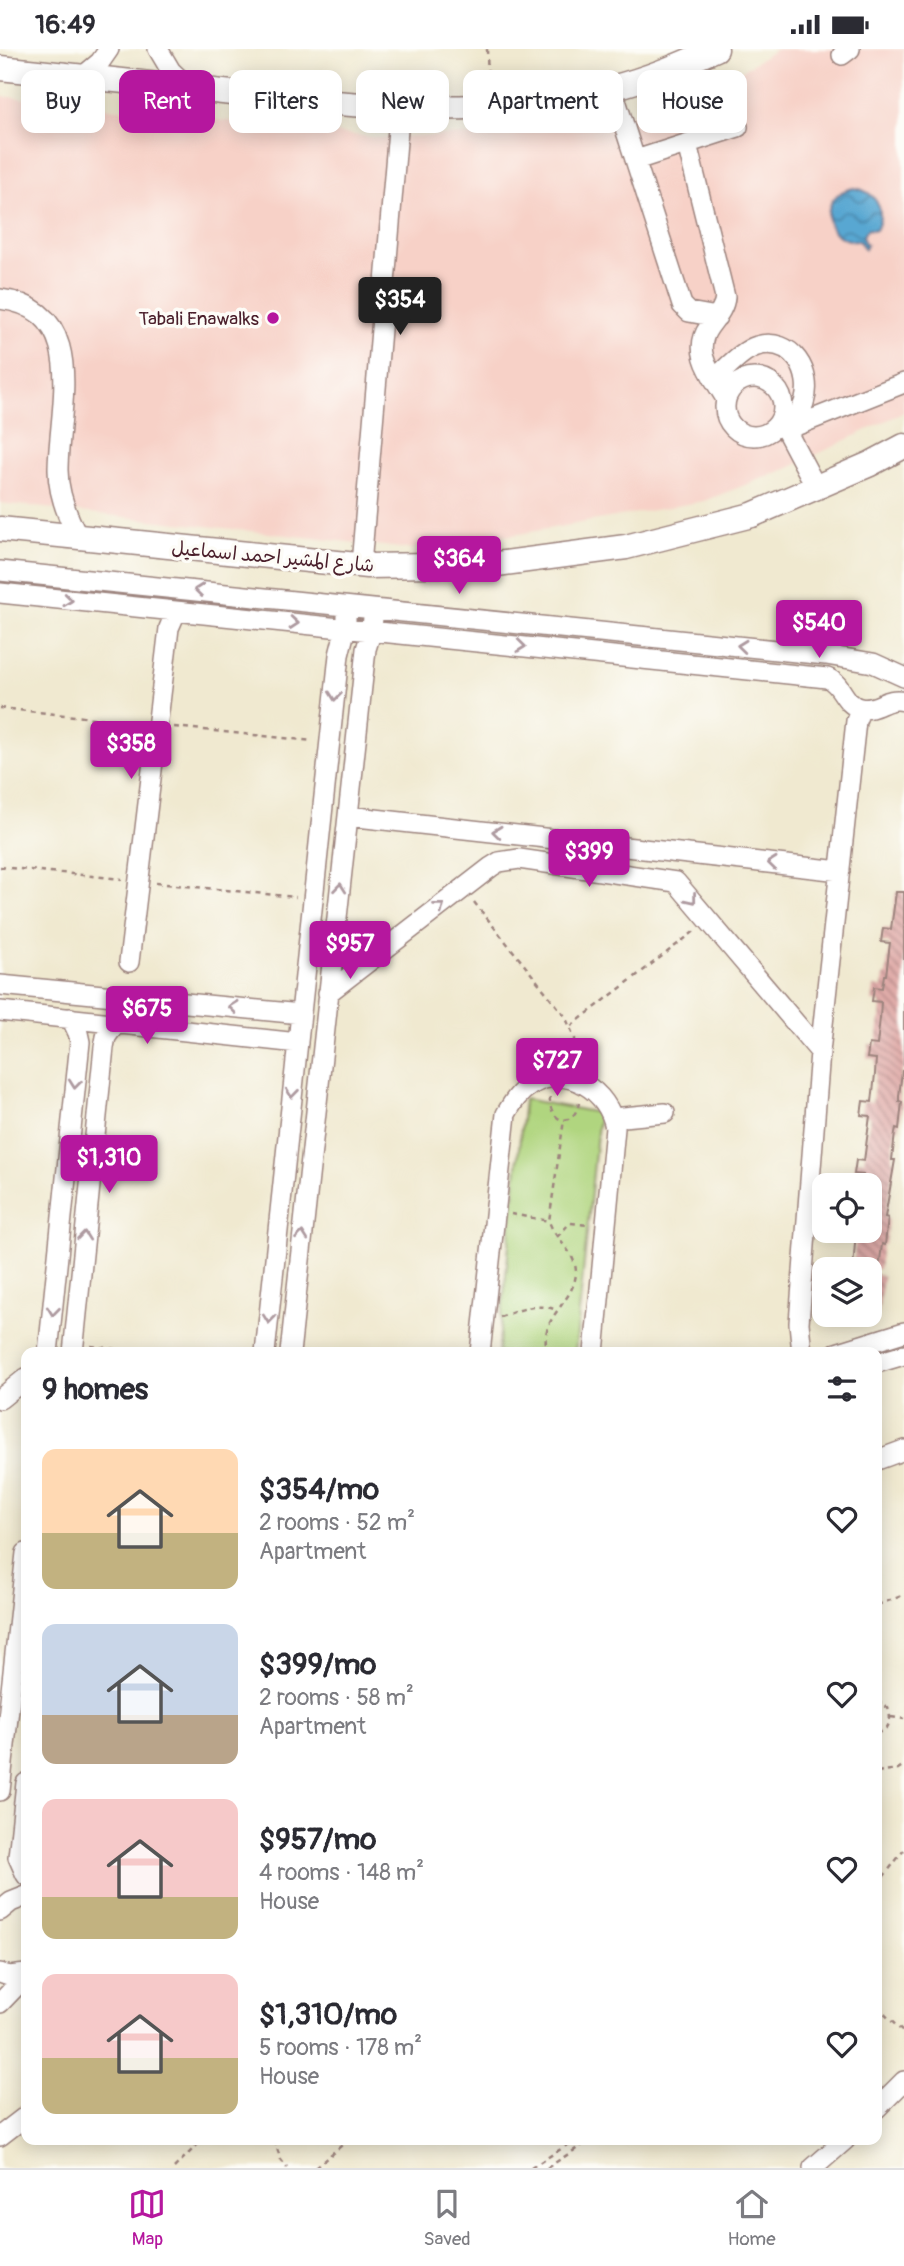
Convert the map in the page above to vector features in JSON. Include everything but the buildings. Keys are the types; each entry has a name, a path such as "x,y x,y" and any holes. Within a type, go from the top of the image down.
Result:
{"main road":[{"path":"623,84 670,69 716,49"},
{"path":"0,68 21,70"},
{"path":"215,91 356,105"},
{"name":"شارع المشير احمد اسماعيل","path":"0,529 361,565 497,564 626,547 752,515 870,464 904,446"}],"street":[{"path":"90,70 109,49"},
{"path":"158,49 170,70"},
{"path":"623,123 682,305 689,312 717,317"},
{"path":"361,565 398,133"},
{"path":"636,160 720,133"},
{"path":"687,144 725,290 724,304 702,339 701,350 726,399"},
{"path":"0,299 18,301 38,313 53,330 62,352 65,375 58,471 67,516 78,537"},
{"path":"714,379 744,353 757,347 771,345 785,349 797,357 805,369 807,386 804,403 797,418 784,425 768,434 748,436 739,433 726,418 724,409 726,399 735,384 760,378 768,381 780,394 784,425 816,487"},
{"path":"784,425 904,383"},
{"path":"0,571 373,607 848,658 861,660 904,677"},
{"path":"0,593 827,678 839,685"},
{"path":"266,1347 339,655 346,627 346,605"},
{"path":"291,1347 366,649 372,630 373,607"},
{"path":"129,962 169,628 176,612"},
{"path":"848,658 840,662 836,670 839,685 849,702 861,708 873,708 884,701 904,701"},
{"path":"884,668 884,701"},
{"path":"801,1347 799,1323 820,1052 856,721 861,708"},
{"path":"348,816 840,871"},
{"path":"328,993 499,862 519,859 676,882 820,1052"},
{"path":"308,952 333,955"},
{"path":"0,985 301,1014"},
{"path":"0,1011 298,1042"},
{"path":"49,1347 80,1042 71,1018"},
{"path":"73,1347 104,1047 106,1037 116,1023"},
{"path":"482,1347 506,1114 516,1097 532,1084 567,1079 602,1097 615,1128 595,1347"},
{"path":"613,1118 665,1113"},
{"path":"855,1347 904,1332"},
{"path":"882,1362 904,1355"},
{"path":"0,1399 21,1382"},
{"path":"882,1458 904,1450"},
{"path":"0,1791 4,1710 21,1589"},
{"path":"21,1829 18,1857 21,1864"},
{"path":"0,1911 21,1898"},
{"path":"0,1973 21,1975"},
{"path":"0,2003 21,1980"},
{"path":"882,2103 904,2081"},
{"path":"0,2136 21,2120"},
{"path":"813,2168 839,2145"}],"path":[{"path":"487,49 487,70"},
{"path":"463,888 571,1026 575,1052 567,1079 551,1112 564,1120 577,1113 567,1079"},
{"path":"571,1026 709,920"},
{"path":"548,1347 546,1328 570,1291 576,1274 573,1258 549,1221 564,1120"},
{"path":"496,1211 549,1221"},
{"path":"557,1237 573,1222 606,1228"},
{"path":"484,1324 538,1305 557,1311"},
{"path":"882,1603 904,1595"},
{"path":"882,1704 888,1708 891,1717 889,1725 882,1732"},
{"path":"891,1717 904,1719"},
{"path":"882,1771 898,1769 904,1765"},
{"path":"882,1879 904,1850"},
{"path":"882,2012 904,2033"},
{"path":"174,2168 197,2145"},
{"path":"276,2145 287,2168"},
{"path":"314,2168 342,2145"},
{"path":"531,2168 567,2145"},
{"path":"547,2168 582,2145"}],"shaded area":[{"path":"777,49 904,49 904,412 789,468 704,501 519,534 410,549 0,503 0,96 21,98 21,133 105,133 105,108 119,109 119,133 215,133 215,120 229,121 229,133 336,133 381,138 512,133 623,133 623,117 637,113 637,133 747,133 747,70 743,70"}],"green space":[{"path":"524,1099 599,1113 576,1347 499,1347"}],"water":[{"path":"854,188 873,197 879,209 876,230 868,229 863,235 867,245 865,249 859,241 839,236 828,219 835,198"}],"place":[{"name":"Tabali Enawalks","path":"273,318"}]}
